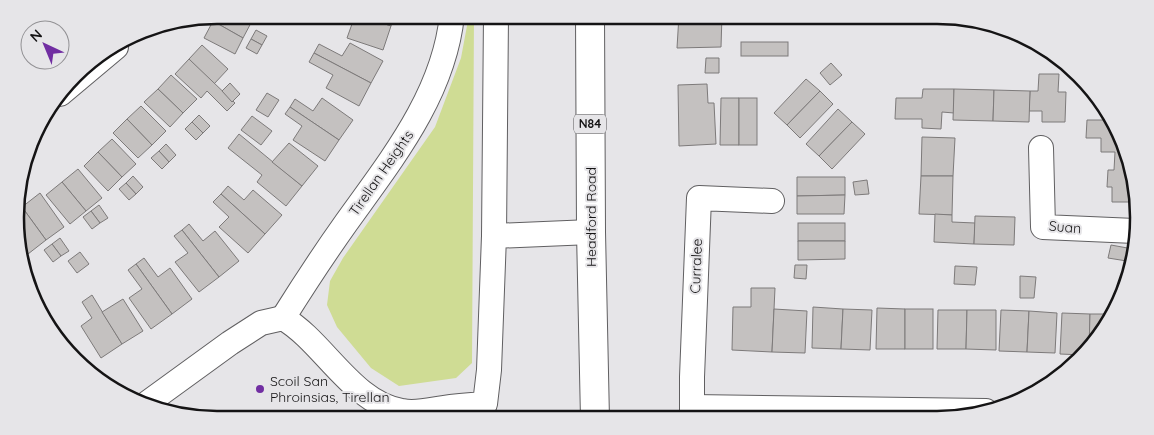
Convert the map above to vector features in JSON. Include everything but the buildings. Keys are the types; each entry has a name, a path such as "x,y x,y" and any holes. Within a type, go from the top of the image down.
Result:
{"main road":[{"name":"Headford Road","path":"590,24 590,232 595,411"}],"street":[{"name":"Tirellan Heights","path":"283,318 315,267 406,139 434,83 445,53 450,24"},
{"path":"486,411 494,236 496,24"},
{"name":"Suan","path":"1041,148 1043,227 1130,231"},
{"name":"Curralee","path":"692,411 699,198 772,201"},
{"path":"494,236 590,232"},
{"path":"152,400 261,323 283,318 297,326 372,399 390,409 405,411"}],"green space":[{"path":"467,24 474,24 472,363 456,378 399,386 371,368 337,327 327,305 330,281 343,258 435,127 461,58"}],"place":[{"name":"Scoil San Phroinsias, Tirellan","path":"260,389"}]}
